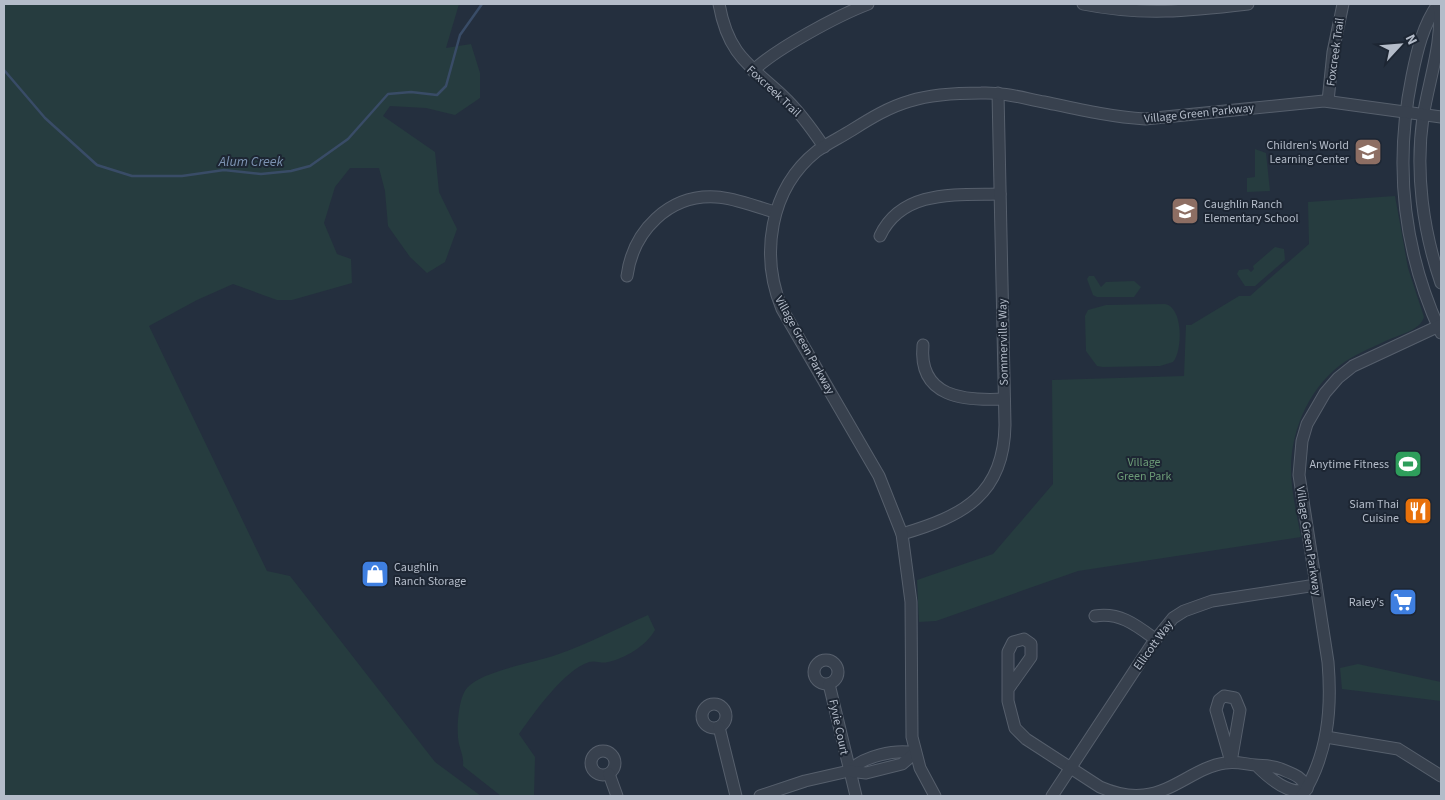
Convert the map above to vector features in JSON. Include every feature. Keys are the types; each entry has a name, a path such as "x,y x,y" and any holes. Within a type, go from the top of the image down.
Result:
{"street":[{"name":"Foxcreek Trail","path":"719,4 729,39 745,63 796,109 824,147"},
{"path":"753,71 785,49 845,14 868,4"},
{"path":"1082,4 1118,11 1164,12 1248,4"},
{"name":"Foxcreek Trail","path":"1328,101 1333,52 1343,4"},
{"path":"1438,4 1424,30 1406,112 1402,164 1406,222 1417,268 1440,328"},
{"path":"1438,4 1440,26 1424,114 1421,145 1424,210 1429,241 1441,283"},
{"name":"Village Green Parkway","path":"935,796 920,768 911,726 910,581 902,534 879,476 782,309 776,294 769,262 771,231 775,212 798,171 824,147 882,112 911,100 957,94 998,93 1117,116 1145,119 1328,101 1441,117"},
{"name":"Sommerville Way","path":"902,534 957,514 982,494 991,482 1002,454 1004,399 998,93"},
{"path":"880,236 885,226 895,215 928,197 1000,194"},
{"path":"627,276 630,260 644,232 652,222 674,206 700,197 716,197 775,212"},
{"name":"Village Green Parkway","path":"1304,793 1326,737 1330,689 1299,475 1302,441 1315,407 1338,378 1353,366 1440,328"},
{"path":"923,345 922,356 926,371 938,387 947,393 966,400 1004,399"},
{"name":"Ellicott Way","path":"1052,796 1156,639 1173,618 1198,604 1316,585"},
{"path":"1095,616 1104,614 1121,617 1156,639"},
{"name":"Fyvie Court","path":"829,684 856,796"},
{"path":"1009,688 1010,711 1020,734 1100,787 1113,792 1144,795 1173,786 1210,767 1231,762 1257,766 1270,765 1298,776 1304,781 1304,793"},
{"path":"1229,696 1235,698 1240,710 1231,762 1216,710 1219,700 1229,696"},
{"path":"719,727 736,796"},
{"path":"1326,737 1398,749 1441,776"},
{"path":"760,796 804,781 849,771 866,773 902,764 916,753"},
{"path":"609,774 617,796"}],"green space":[{"path":"4,4 459,4 446,48 471,44 480,73 480,98 455,115 426,108 390,106 383,116 435,152 439,192 457,229 445,262 427,273 410,257 388,226 385,191 379,168 350,168 335,187 324,223 337,254 351,259 352,283 292,300 277,300 233,284 197,300 149,326 267,571 290,576 435,762 481,796 4,796"},
{"path":"1255,149 1266,153 1270,191 1247,192 1247,178 1255,177"},
{"name":"Village Green Park","path":"1395,196 1408,268 1424,317 1419,325 1410,331 1368,349 1346,361 1323,382 1305,408 1295,438 1291,469 1293,494 1301,537 1078,571 936,621 919,622 917,580 993,554 1053,484 1052,380 1184,376 1186,325 1191,325 1239,296 1250,296 1309,244 1308,202"},
{"path":"1275,247 1284,249 1285,260 1255,286 1245,286 1237,274 1239,270 1248,269 1251,272 1254,269 1253,266"},
{"path":"1089,276 1094,276 1101,287 1106,282 1134,281 1141,287 1134,297 1097,297 1093,295 1087,279"},
{"path":"1165,304 1171,307 1175,313 1180,330 1180,339 1173,362 1160,366 1097,366 1086,351 1085,316 1088,310 1106,305"},
{"path":"648,615 655,630 641,646 622,658 606,662 589,662 579,667 550,693 519,734 535,757 534,796 501,796 463,766 458,739 458,715 464,693 474,682 508,668 568,651"},
{"path":"1358,664 1441,682 1441,701 1342,689 1340,668"}],"waterway":[{"name":"Alum Creek","path":"4,70 45,118 97,165 132,176 182,176 224,170 261,174 291,171 310,166 348,139 388,94 411,92 437,95 446,86 460,35 482,4"}],"place":[{"name":"Children's World Learning Center","path":"1368,152"},
{"name":"Caughlin Ranch Elementary School","path":"1185,211"},
{"name":"Anytime Fitness","path":"1408,464"},
{"name":"Siam Thai Cuisine","path":"1418,511"},
{"name":"Caughlin Ranch Storage","path":"375,574"},
{"name":"Raley's","path":"1403,602"}]}
